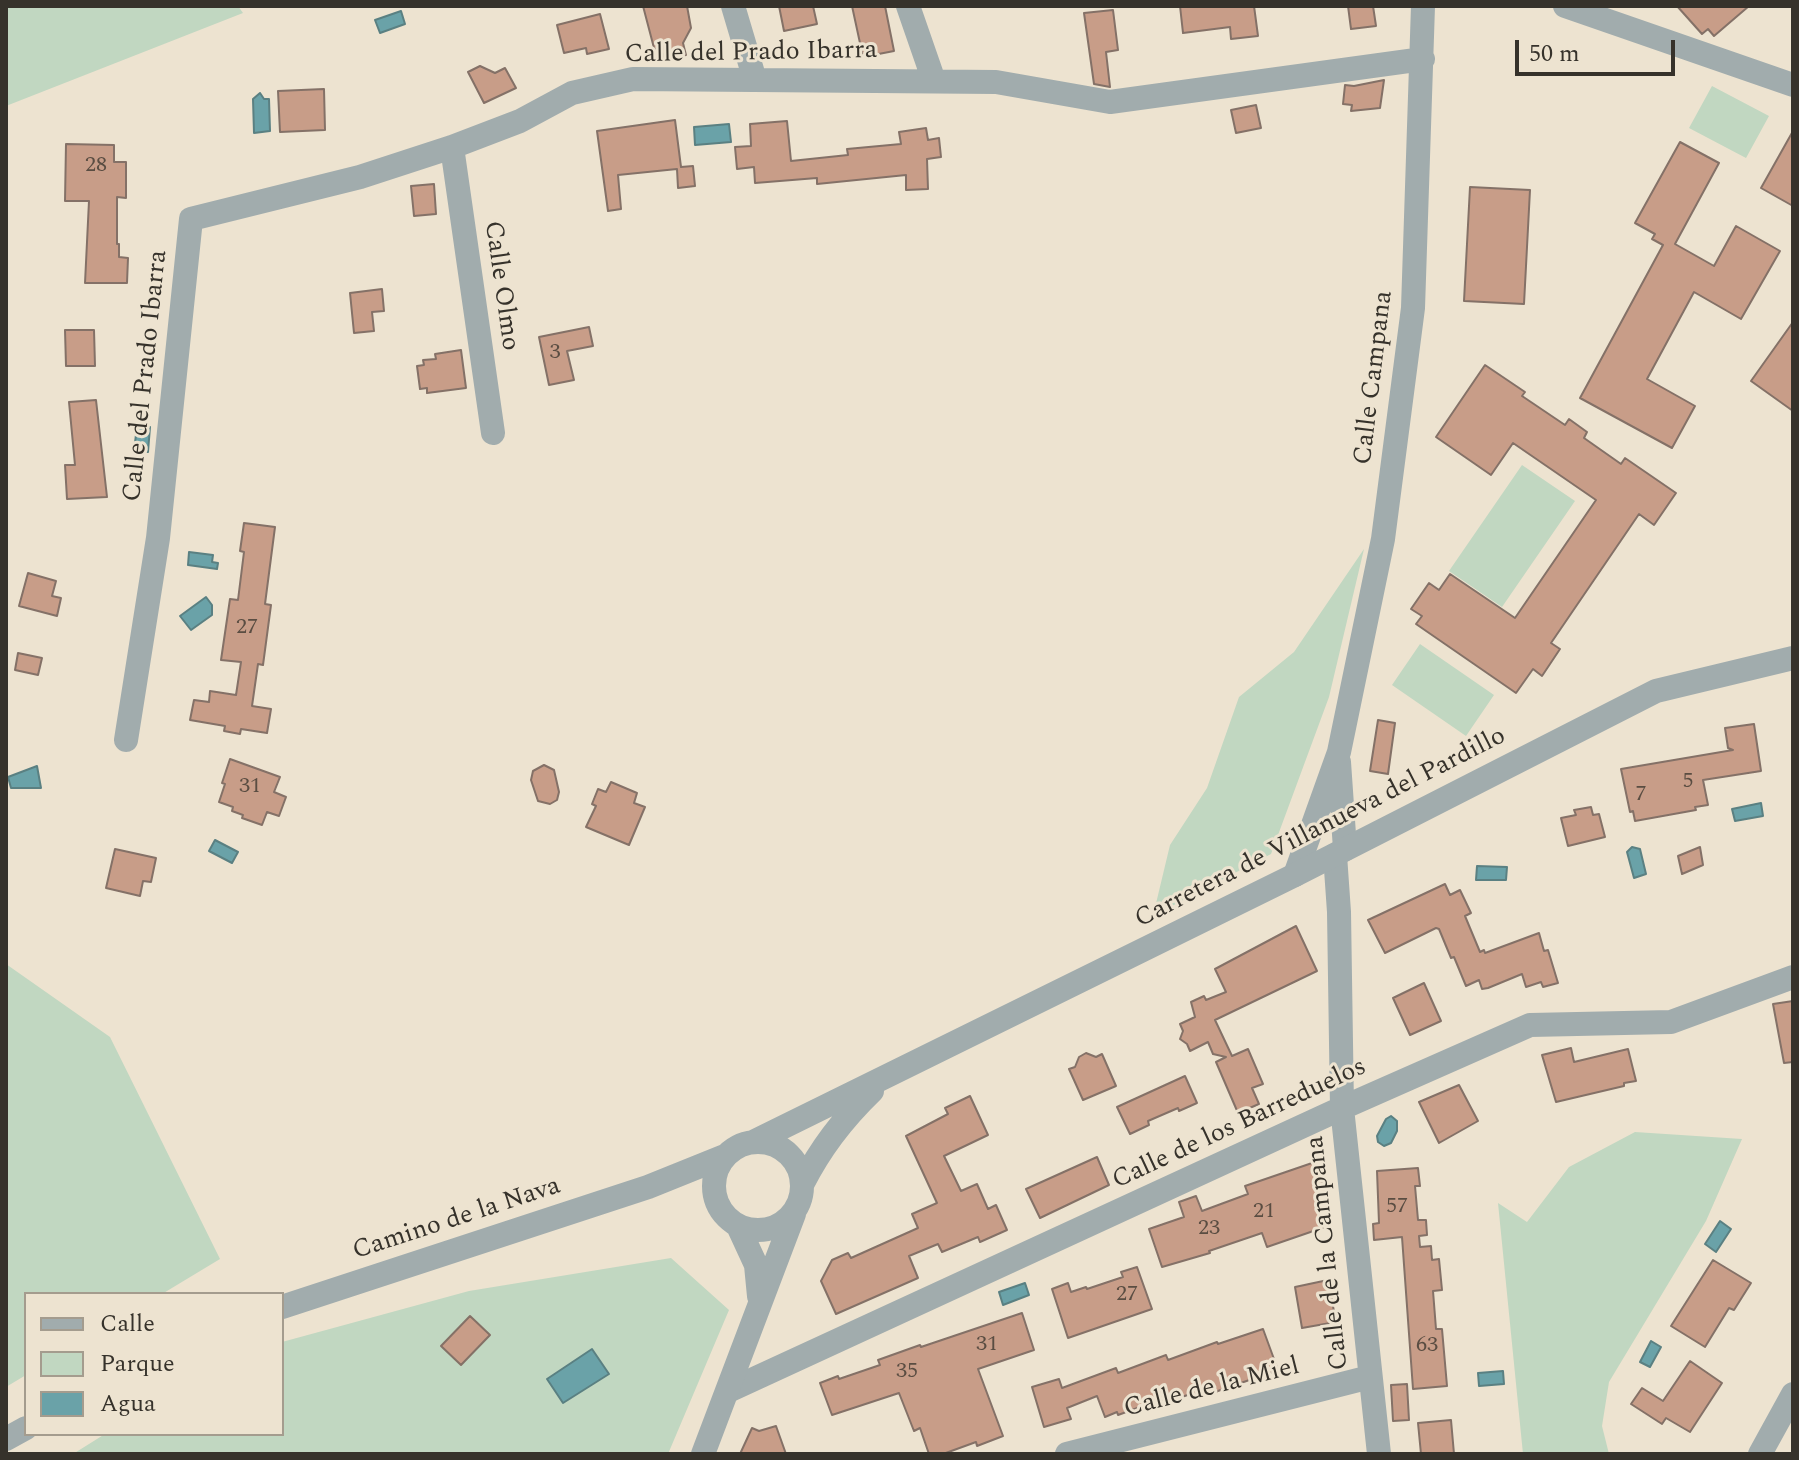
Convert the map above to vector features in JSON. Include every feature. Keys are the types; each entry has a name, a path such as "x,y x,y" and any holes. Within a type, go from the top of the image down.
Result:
{"street":[{"path":"733,6 755,80"},
{"path":"908,6 934,81"},
{"name":"Calle Campana","path":"1339,752 1383,539 1404,390 1413,308 1423,6"},
{"path":"1565,6 1609,13 1793,85"},
{"name":"Calle del Prado Ibarra","path":"126,740 158,538 191,219 360,177 520,121 572,93 633,79 996,82 1110,102 1423,59"},
{"name":"Calle Olmo","path":"452,147 493,433"},
{"name":"Carretera de Villanueva del Pardillo","path":"753,1142 1295,875 1656,691 1793,658"},
{"path":"1295,875 1339,752"},
{"name":"Calle de la Campana","path":"1339,752 1342,1108 1379,1454"},
{"name":"Calle de los Barreduelos","path":"728,1391 1342,1108 1530,1025 1671,1022 1793,977"},
{"name":"Carretera de Villanueva del Pardillo","path":"803,1183 818,1153 849,1114 885,1078"},
{"path":"703,1454 802,1198 800,1169 792,1157 768,1142 743,1144 725,1156 715,1178 717,1202 722,1212 738,1226 756,1265 759,1303"},
{"name":"Camino de la Nava","path":"284,1306 648,1187 725,1156"},
{"name":"Camino de la Nava","path":"648,1187 689,1186 717,1202"},
{"path":"738,1226 763,1231 775,1228 795,1212"},
{"name":"Calle de la Miel","path":"1067,1454 1370,1377"},
{"path":"1760,1454 1793,1394"},
{"path":"6,1439 24,1429"}],"green space":[{"path":"6,6 238,6 243,13 6,106"},
{"path":"1712,86 1769,116 1746,158 1689,128"},
{"path":"1522,465 1575,501 1502,607 1449,571"},
{"path":"1364,549 1329,697 1271,854 1153,916 1170,845 1207,788 1239,697 1294,652"},
{"path":"1420,644 1494,695 1466,736 1392,685"},
{"path":"6,964 110,1037 220,1259 165,1292 24,1292 24,1376 6,1387"},
{"path":"1635,1132 1742,1139 1706,1221 1609,1382 1602,1426 1609,1454 1523,1454 1498,1203 1527,1222 1569,1167"},
{"path":"671,1258 729,1310 668,1454 73,1454 102,1436 284,1436 284,1341 469,1291"}],"water":[{"path":"401,11 405,24 380,33 375,20"},
{"path":"260,93 264,99 269,99 270,131 254,133 253,99"},
{"path":"729,124 731,142 695,145 694,127"},
{"path":"137,426 150,427 148,452 134,451"},
{"path":"189,552 213,555 212,562 218,563 217,569 188,565"},
{"path":"206,597 212,605 212,615 191,630 180,616"},
{"path":"37,766 41,788 11,788 8,777"},
{"path":"1761,803 1763,816 1735,821 1732,809"},
{"path":"215,840 238,852 232,863 209,851"},
{"path":"1632,847 1640,849 1646,874 1634,878 1627,852"},
{"path":"1477,866 1507,867 1506,880 1476,880"},
{"path":"1391,1116 1397,1121 1397,1131 1391,1143 1384,1146 1378,1142 1377,1136"},
{"path":"1720,1221 1731,1229 1716,1252 1705,1244"},
{"path":"1025,1283 1029,1295 1003,1305 999,1292"},
{"path":"1651,1341 1661,1347 1650,1367 1640,1362"},
{"path":"592,1349 609,1374 563,1403 547,1379"},
{"path":"1503,1371 1504,1384 1479,1386 1478,1373"}],"building":[{"path":"643,6 687,6 691,28 683,43 686,55 664,60 663,54 654,48"},
{"path":"779,6 813,6 817,24 784,31"},
{"path":"852,6 885,6 894,51 863,57"},
{"path":"1180,6 1254,6 1258,36 1231,39 1230,27 1183,33"},
{"path":"1348,6 1373,6 1376,26 1351,29"},
{"path":"1677,6 1749,6 1714,36 1708,29 1702,34"},
{"path":"1113,10 1118,50 1106,52 1110,87 1094,84 1084,13"},
{"path":"600,14 609,49 587,54 586,48 564,53 557,25"},
{"path":"480,66 495,73 505,68 516,88 484,103 468,72"},
{"path":"1384,80 1380,108 1351,111 1352,105 1343,104 1345,85"},
{"path":"324,89 325,130 280,132 278,91"},
{"path":"1256,105 1261,128 1236,133 1231,110"},
{"path":"675,120 681,167 693,166 695,186 678,188 677,169 618,175 621,209 608,211 597,131"},
{"path":"787,121 791,161 848,155 847,149 901,144 899,132 926,128 928,140 939,138 941,157 927,159 928,189 906,190 906,175 817,184 817,178 755,183 754,167 737,169 735,147 751,146 750,124"},
{"path":"1793,131 1793,206 1761,188"},
{"path":"1680,142 1719,163 1675,244 1714,266 1736,226 1780,251 1741,319 1694,292 1647,379 1695,406 1672,448 1580,398 1663,245 1652,239 1655,234 1635,223"},
{"path":"66,144 114,145 114,162 126,162 126,198 117,197 117,244 119,257 128,258 127,283 85,283 89,201 65,201"},
{"path":"434,184 436,214 414,216 411,186"},
{"path":"1470,187 1530,190 1524,304 1464,301"},
{"path":"382,289 384,311 372,312 374,331 354,333 350,293"},
{"path":"1793,322 1793,411 1751,381"},
{"path":"589,327 593,346 567,351 574,380 549,385 539,337"},
{"path":"65,330 94,330 95,366 66,366"},
{"path":"461,350 466,388 427,393 427,388 420,389 417,366 424,365 423,360 436,359 435,354"},
{"path":"1485,365 1525,392 1522,396 1565,425 1569,419 1587,432 1584,438 1621,464 1625,458 1676,493 1654,525 1639,514 1551,643 1560,649 1542,676 1533,669 1516,693 1416,624 1422,616 1411,609 1429,583 1439,590 1450,574 1515,618 1596,500 1513,443 1491,475 1436,437"},
{"path":"96,400 107,497 67,499 65,465 75,465 69,402"},
{"path":"244,523 275,527 265,604 271,605 263,665 258,664 252,706 271,709 267,733 241,729 240,734 224,731 225,726 190,720 194,700 209,702 210,691 236,695 241,662 221,660 230,599 238,600"},
{"path":"28,573 56,581 52,596 61,598 57,616 19,606"},
{"path":"18,653 42,658 38,675 15,670"},
{"path":"1378,720 1395,723 1388,774 1370,771"},
{"path":"1754,724 1761,771 1703,780 1708,805 1635,821 1633,811 1630,812 1621,769 1733,750 1728,748 1725,728"},
{"path":"230,759 280,777 274,792 286,797 279,816 267,812 262,825 242,818 243,815 232,811 233,807 219,802"},
{"path":"544,765 554,770 559,792 557,800 550,804 538,801 531,780 533,771"},
{"path":"611,782 637,793 634,803 645,807 629,845 586,827 596,806 592,804 598,789 606,792"},
{"path":"1591,807 1593,815 1599,814 1605,837 1568,846 1561,818 1576,815 1574,810"},
{"path":"1700,847 1703,865 1682,874 1678,856"},
{"path":"115,849 156,858 151,882 143,881 140,896 106,888"},
{"path":"1445,884 1450,895 1460,890 1471,913 1465,916 1480,952 1484,950 1485,953 1539,933 1558,983 1543,987 1541,982 1526,987 1522,974 1488,988 1482,989 1479,980 1466,986 1454,957 1451,958 1436,928 1385,953 1368,920"},
{"path":"1296,926 1317,971 1215,1020 1232,1056 1248,1049 1263,1084 1252,1088 1259,1104 1238,1113 1216,1062 1226,1057 1213,1054 1208,1042 1190,1051 1180,1039 1183,1031 1180,1024 1195,1017 1191,1002 1226,992 1215,969"},
{"path":"1424,983 1441,1021 1410,1035 1393,998"},
{"path":"1793,1001 1793,1062 1784,1063 1773,1004"},
{"path":"1571,1048 1574,1062 1628,1049 1636,1081 1556,1102 1542,1055"},
{"path":"1086,1053 1096,1057 1102,1054 1116,1086 1083,1100 1069,1069 1075,1067 1079,1057"},
{"path":"1185,1076 1197,1103 1148,1121 1149,1125 1130,1134 1117,1107"},
{"path":"1459,1085 1478,1121 1439,1143 1419,1102"},
{"path":"970,1096 988,1135 944,1156 961,1191 977,1184 988,1209 996,1205 1007,1230 980,1242 978,1237 942,1252 938,1244 909,1256 918,1278 836,1314 821,1281 832,1260 848,1253 851,1258 918,1228 912,1214 937,1203 906,1136 948,1114 945,1108"},
{"path":"1097,1157 1109,1185 1040,1218 1026,1189"},
{"path":"1315,1162 1329,1201 1317,1205 1325,1227 1267,1247 1262,1233 1162,1267 1149,1229 1184,1217 1179,1202 1196,1196 1202,1211 1248,1194 1245,1186"},
{"path":"1418,1168 1420,1186 1415,1186 1418,1220 1426,1220 1427,1235 1419,1236 1420,1247 1431,1246 1432,1260 1439,1259 1442,1290 1433,1291 1436,1329 1442,1329 1447,1386 1413,1389 1402,1237 1374,1240 1373,1224 1379,1223 1377,1171"},
{"path":"1713,1260 1751,1283 1734,1310 1729,1308 1705,1347 1671,1326"},
{"path":"1137,1267 1152,1309 1068,1338 1052,1289 1068,1283 1071,1292 1087,1289 1123,1277 1121,1272"},
{"path":"1328,1280 1336,1322 1302,1328 1295,1287"},
{"path":"1022,1313 1034,1350 978,1369 1003,1436 977,1446 976,1442 943,1454 929,1454 920,1428 914,1431 899,1393 832,1415 820,1383 880,1365 878,1360 920,1345"},
{"path":"470,1316 490,1335 461,1365 441,1346"},
{"path":"1263,1329 1278,1370 1195,1399 1193,1393 1105,1417 1097,1396 1067,1408 1071,1419 1044,1427 1032,1387 1059,1379 1062,1388 1116,1368 1118,1373 1166,1355 1168,1360"},
{"path":"1690,1361 1722,1383 1690,1432 1666,1418 1662,1424 1631,1404 1642,1388 1663,1401"},
{"path":"1407,1384 1409,1420 1393,1421 1391,1385"},
{"path":"1451,1420 1454,1454 1421,1454 1418,1423"},
{"path":"776,1426 786,1454 740,1454 752,1428 759,1431"}]}
